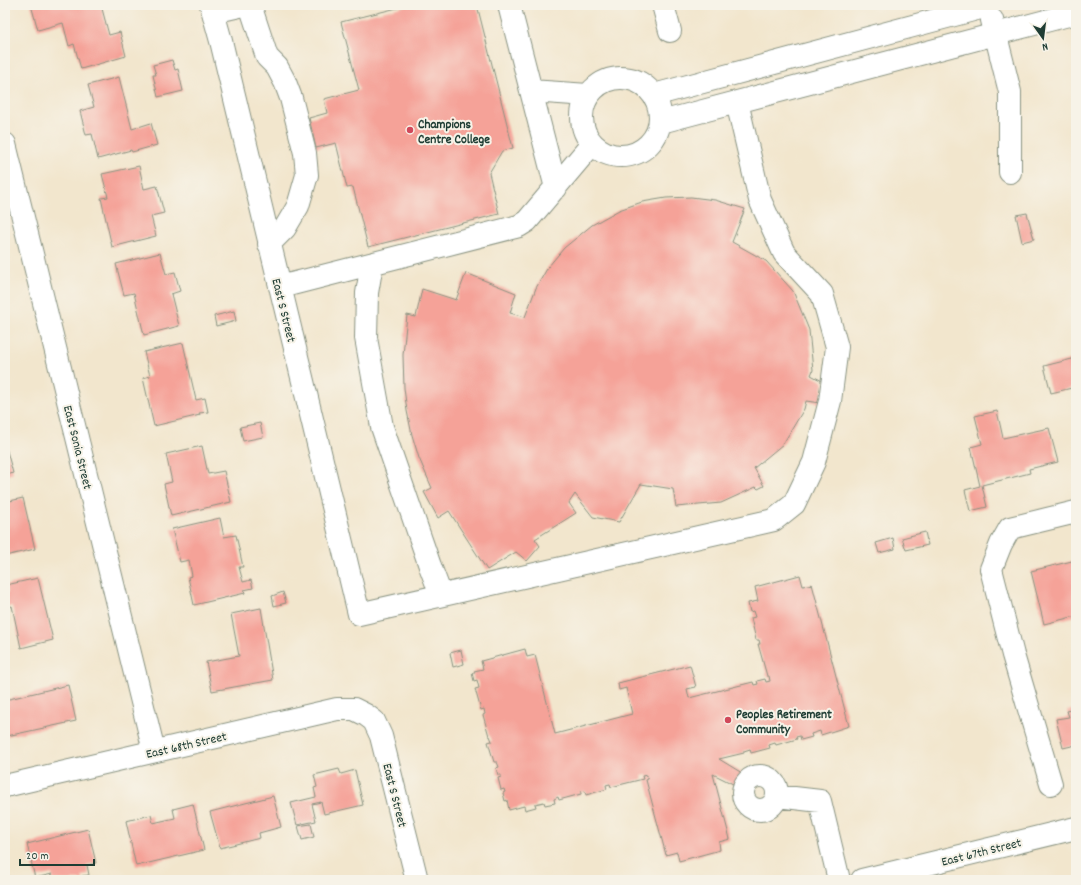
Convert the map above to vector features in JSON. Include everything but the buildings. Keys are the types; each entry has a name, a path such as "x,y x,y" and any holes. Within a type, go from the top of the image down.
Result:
{"street":[{"path":"212,9 244,5"},
{"path":"250,5 267,57 277,67 292,98 305,153 307,175 298,206 285,228 269,244"},
{"path":"509,5 556,188"},
{"path":"663,5 670,31"},
{"path":"654,94 988,5 1010,92 1010,172"},
{"name":"East S Street","path":"212,9 359,614 441,595"},
{"path":"661,122 995,33 1076,13"},
{"path":"622,77 635,80 647,86 654,94 660,109 661,122 657,135 649,144 639,152 627,156 614,156 603,152 592,144 585,133 581,121 582,107 588,95 597,85 609,79 622,77"},
{"path":"531,91 588,95"},
{"path":"372,264 367,293 366,338 382,427 441,595 774,520 794,504 814,462 830,400 837,347 822,294 784,253 760,200 737,102"},
{"name":"East Sonia Street","path":"5,144 154,751"},
{"path":"280,287 519,226 527,221 592,144"},
{"path":"1051,784 1013,655 991,569 1001,544 1010,528 1076,512"},
{"name":"East 68th Street","path":"5,786 337,709 354,709 366,715"},
{"name":"East S Street","path":"366,715 374,721 381,736 417,880"},
{"path":"777,796 820,801 839,880"},
{"name":"East 67th Street","path":"862,880 1076,828"}],"place":[{"name":"Champions Centre College","path":"410,130"},
{"name":"Peoples Retirement Community","path":"728,720"}]}
